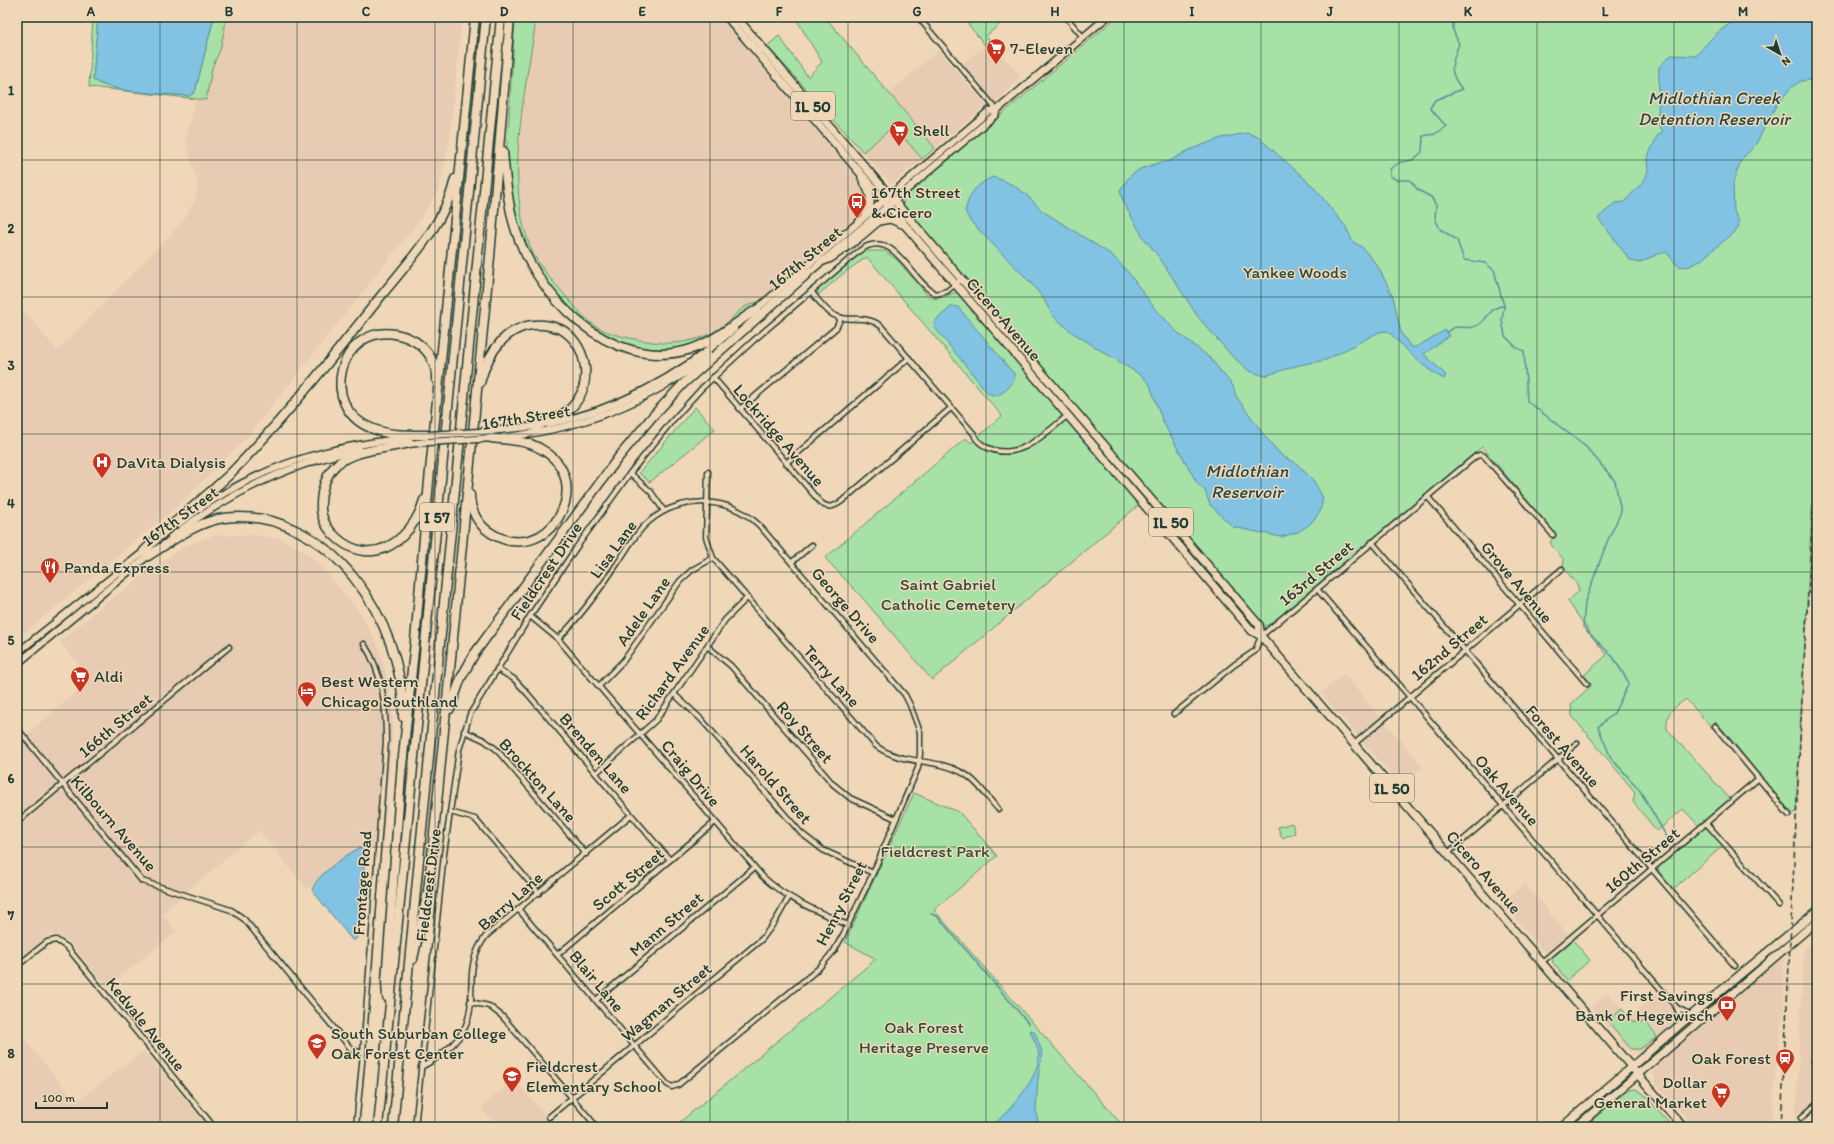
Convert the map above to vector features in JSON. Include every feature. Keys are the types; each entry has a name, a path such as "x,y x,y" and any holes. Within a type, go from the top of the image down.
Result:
{"highway":[{"path":"388,1018 386,980 402,766 475,17"},
{"name":"I 57","path":"378,1127 486,17"},
{"name":"I 57","path":"393,1127 433,732 502,17"},
{"path":"408,976 428,891 504,102 510,17"},
{"path":"504,102 503,150 505,179 513,221 534,268 558,302 577,321 597,335 618,346 638,352 671,353 691,349 707,342 756,310"},
{"path":"146,553 165,529 229,475 260,442 426,240 454,186 461,155"},
{"path":"444,737 455,693 475,653 618,458 652,417 684,383 807,274"},
{"path":"475,409 480,381 498,344 510,332 522,327 535,324 552,326 564,331 574,342 582,355 586,367 585,383 580,397 572,407 559,416 535,426"},
{"path":"428,439 370,428 357,420 348,410 341,394 340,378 343,364 351,351 366,339 387,334 408,338 421,346 433,362 436,376 435,398 437,405"},
{"path":"469,470 471,476 470,500 472,510 482,525 494,535 510,540 526,540 544,533 558,520 565,503 567,487 563,472 556,461 542,449 530,444 491,438"},
{"path":"410,443 348,458 337,465 328,475 323,488 321,499 322,514 337,538 350,546 364,551 379,549 399,540 415,522 429,482"},
{"path":"146,553 205,523 224,518 252,518 272,521 297,530 322,546 333,556 362,589 388,639 398,673 403,705 402,766"}],"main road":[{"name":"Cicero Avenue","path":"727,17 855,165 962,279 1259,625 1262,636"},
{"name":"Cicero Avenue","path":"736,17 890,201 905,226 955,285 1252,631 1262,636 1683,1127"},
{"name":"167th Street","path":"478,436 491,438 536,433 582,422 644,397 689,371 728,342 821,262 989,111 997,110 1107,17"},
{"path":"855,165 871,195 870,207 866,215"},
{"name":"167th Street","path":"17,653 214,500 237,485 279,466 345,446 478,436 535,426 580,416 642,392 686,366 724,338 866,215 890,201"},
{"path":"821,262 854,242 879,220 890,219 905,226"},
{"name":"167th Street","path":"17,664 146,553 241,490 314,460 347,452 428,439"},
{"path":"1562,1127 1691,1015 1817,911"},
{"path":"1576,1127 1817,921"}],"street":[{"path":"920,17 997,110"},
{"path":"1066,17 1083,37"},
{"name":"Fieldcrest Drive","path":"415,1127 450,812 459,750 464,731 475,706 530,616 576,548 630,473 689,401 713,377 859,251 873,244 890,248 930,291 936,294 942,293 962,279"},
{"path":"811,291 832,314 841,318 859,318 875,321 909,358 981,444 993,450 1010,452 1030,445 1067,416"},
{"path":"740,409 836,328 841,318"},
{"path":"786,463 909,358"},
{"name":"Lockridge Avenue","path":"713,377 820,502 828,507 833,507 842,501 951,408"},
{"name":"163rd Street","path":"1174,714 1234,665 1255,651 1262,636 1427,496 1480,455 1484,456 1553,535"},
{"name":"Terry Lane","path":"708,472 706,537 713,558 747,598 876,746 894,756 961,772 973,781 998,809"},
{"path":"630,473 651,492 664,511"},
{"name":"Grove Avenue","path":"1427,496 1587,684"},
{"name":"Lisa Lane","path":"558,639 586,609 642,528 664,511 682,504 707,501"},
{"name":"George Drive","path":"707,501 728,506 754,520 792,562 905,695 920,732 921,743 918,761"},
{"name":"Forest Avenue","path":"1372,542 1735,966"},
{"path":"792,562 812,545"},
{"name":"Adele Lane","path":"599,686 624,660 680,580 692,570 713,558"},
{"name":"162nd Street","path":"1354,744 1562,569"},
{"name":"Oak Avenue","path":"1317,589 1677,1008 1682,1023"},
{"name":"Richard Avenue","path":"596,773 641,735 656,720 729,615 747,598"},
{"name":"Craig Drive","path":"530,616 558,639 754,868 771,884 789,897 848,925"},
{"name":"Frontage Road","path":"356,1127 363,1053 386,741 386,714 382,685 372,657 364,644"},
{"name":"Roy Street","path":"707,646 731,666 832,784 850,798 896,819"},
{"name":"166th Street","path":"17,822 229,647"},
{"name":"Brenden Lane","path":"497,669 514,680 527,693 670,860"},
{"name":"Harold Street","path":"674,694 701,719 801,833 823,850 872,873"},
{"path":"1715,726 1790,815"},
{"name":"Kilbourn Avenue","path":"17,728 142,881 232,910 244,919 352,1050 363,1053"},
{"name":"Brockton Lane","path":"464,731 484,740 496,749 586,854"},
{"path":"1448,853 1577,743"},
{"name":"Henry Street","path":"672,1087 678,1085 818,969 834,950 848,925 896,819 912,782 918,761"},
{"name":"160th Street","path":"1542,962 1759,778"},
{"path":"450,812 475,819 539,892"},
{"name":"Barry Lane","path":"421,1067 433,1060 456,1040 466,1025 470,1002 473,964 478,948 486,936 631,815"},
{"name":"Scott Street","path":"557,955 715,822"},
{"path":"1706,823 1779,905"},
{"name":"Mann Street","path":"596,1000 754,868"},
{"name":"Wagman Street","path":"549,1117 762,939 789,897"},
{"name":"Blair Lane","path":"519,910 667,1084 672,1087"},
{"name":"Kedvale Avenue","path":"17,966 47,942 56,940 67,947 214,1127"},
{"path":"470,1002 489,1006 502,1016 597,1127"},
{"name":"Oak Avenue","path":"1677,1008 1691,1015"},
{"path":"1814,1061 1817,1065"},
{"path":"1801,1118 1817,1104"}],"shaded area":[{"path":"227,17 462,17 449,144 439,188 422,217 247,437 180,504 17,639 17,302 57,351 182,223 195,200 198,186 186,142 195,100 206,100 212,68 220,50"},
{"path":"533,17 720,17 863,185 868,195 867,204 863,212 759,302 751,302 719,329 703,337 686,342 663,343 634,339 601,329 580,312 541,267 529,241 523,222 517,180 523,110 536,21"},
{"path":"990,41 1020,76 999,100 995,101 963,64"},
{"path":"939,50 986,105 935,148 888,94"},
{"path":"894,126 922,159 891,184 863,152"},
{"path":"254,535 282,539 306,553 318,563 361,614 379,648 390,692 393,727 383,848 362,845 307,889 259,830 162,913 176,932 107,987 69,941 50,934 17,961 17,742 91,680 60,642 107,602 183,547 212,536"},
{"path":"1344,674 1382,719 1359,737 1321,693"},
{"path":"1385,723 1423,767 1401,786 1362,741"},
{"path":"1525,884 1568,935 1546,954 1502,902"},
{"path":"1817,937 1817,1098 1796,1116 1804,948"},
{"path":"1783,958 1784,1007 1775,1074 1771,1127 1695,1127 1657,1085 1653,1072 1657,1063"},
{"path":"1659,992 1682,1020 1642,1051 1629,1051 1591,1007 1608,993 1629,1017"},
{"path":"17,1031 76,1102 144,1051 206,1124 202,1127 17,1127"},
{"name":"Fieldcrest Elementary School","path":"514,1079 555,1127 494,1127 496,1125 481,1108"}],"green space":[{"path":"93,17 98,17 93,80 114,88 189,96 195,92 214,17 227,17 220,50 212,68 206,100 89,87"},
{"path":"515,17 533,17 536,20 522,107 519,138 519,198 524,227 533,253 547,275 590,322 607,332 640,340 670,343 685,342 700,338 720,328 743,308 759,302 723,330 707,340 687,346 667,349 636,346 608,336 583,320 561,299 542,274 527,247 516,218 508,180 507,144"},
{"path":"795,17 825,17 935,148 922,159 894,126 863,152 767,46 779,36 808,77 822,62"},
{"path":"977,17 1008,17 986,36 990,41 985,45 968,24"},
{"name":"Yankee Woods","path":"1117,17 1817,17 1817,414 1796,812 1792,814 1719,725 1712,728 1686,699 1669,714 1667,729 1730,799 1699,826 1683,809 1657,831 1633,802 1635,792 1572,716 1571,704 1592,685 1584,675 1607,655 1568,601 1579,591 1577,584 1563,567 1564,560 1550,543 1555,533 1482,447 1270,624 1265,626 1261,624 904,208 903,201 907,194"},
{"name":"Saint Gabriel Catholic Cemetery","path":"864,251 885,251 898,261 929,297 937,299 957,292 1140,504 932,680 860,595 825,558 966,438 971,443 1002,416 867,257 845,272 818,295 817,290"},
{"path":"695,407 715,429 650,482 639,473"},
{"name":"Oak Forest Heritage Preserve","path":"914,793 959,812 997,856 934,910 1124,1127 674,1127 876,959 845,942"},
{"path":"1292,823 1295,833 1282,838 1278,827"},
{"path":"1703,828 1708,828 1724,845 1673,889 1659,872 1658,867"},
{"path":"1573,940 1590,960 1567,980 1553,963 1552,958"},
{"path":"1622,1009 1632,1021 1637,1023 1645,1021 1657,1037 1640,1049 1631,1049 1608,1021"},
{"path":"1636,1089 1644,1094 1672,1127 1584,1127 1628,1090"}],"water":[{"path":"98,17 214,17 195,92 189,96 140,92 114,88 93,80"},
{"name":"Midlothian Creek Detention Reservoir","path":"1777,17 1817,17 1817,79 1801,81 1792,87 1777,104 1756,144 1741,160 1733,183 1734,211 1739,222 1738,229 1701,260 1688,267 1678,266 1666,252 1638,263 1630,260 1598,218 1615,203 1624,202 1644,181 1648,171 1647,159 1657,136 1662,133 1658,122 1659,67 1671,55 1696,56 1718,32 1739,20 1747,19 1769,22"},
{"path":"1247,133 1258,137 1312,185 1346,227 1353,242 1361,246 1377,265 1393,296 1401,333 1411,347 1416,347 1445,330 1449,336 1424,354 1446,375 1444,379 1421,363 1388,331 1379,332 1326,360 1299,365 1265,376 1249,371 1231,355 1198,317 1159,257 1143,237 1124,204 1120,191 1129,177 1140,169 1161,162 1168,162 1189,150 1221,138"},
{"name":"Midlothian Reservoir","path":"993,177 1013,185 1031,199 1041,210 1112,255 1128,272 1153,306 1177,332 1210,358 1233,386 1236,396 1264,435 1282,456 1296,463 1314,481 1323,498 1320,512 1310,524 1298,532 1281,537 1233,527 1210,505 1205,491 1197,483 1163,422 1150,385 1142,376 1073,333 1053,316 1043,298 1031,283 970,221 965,211 971,194 982,183"},
{"path":"952,306 958,307 1015,375 1011,385 1002,393 995,396 988,393 935,328 935,321"},
{"path":"359,848 363,850 365,855 358,937 355,940 352,940 312,890 319,878 325,872 339,860"},
{"path":"1030,1030 1034,1031 1042,1052 1038,1079 1036,1111 1039,1127 991,1127 1015,1103 1036,1070 1038,1050"}],"waterway":[{"path":"1453,17 1453,30 1459,44 1452,68 1454,78 1462,89 1435,100 1430,108 1446,126 1435,134 1423,136 1422,152 1413,160 1400,162 1390,169 1390,176 1397,180 1410,180 1418,190 1431,197 1436,205 1435,218 1440,229 1457,240 1464,260 1485,263 1494,270 1504,306 1502,320 1505,336 1517,348 1524,351 1527,401 1586,447 1615,481 1621,512 1607,542 1585,602 1583,627 1613,657 1629,683 1614,713 1598,727 1611,758 1639,789 1667,837"},
{"path":"1447,332 1450,329 1457,327 1473,327 1481,323 1495,309 1504,306"},
{"path":"931,914 937,916 1029,1024"}],"railway":[{"path":"1781,1127 1803,679 1817,449"}],"place":[{"name":"7-Eleven","path":"996,65"},
{"name":"Shell","path":"899,147"},
{"name":"167th Street & Cicero","path":"857,219"},
{"name":"DaVita Dialysis","path":"102,479"},
{"name":"Panda Express","path":"50,584"},
{"name":"Aldi","path":"80,693"},
{"name":"Best Western Chicago Southland","path":"307,708"},
{"name":"First Savings Bank of Hegewisch","path":"1727,1022"},
{"name":"South Suburban College Oak Forest Center","path":"317,1060"},
{"name":"Oak Forest","path":"1785,1075"},
{"name":"Fieldcrest Elementary School","path":"512,1093"},
{"name":"Dollar General Market","path":"1721,1109"}],"park label":[{"name":"Fieldcrest Park","path":"935,851"}]}
